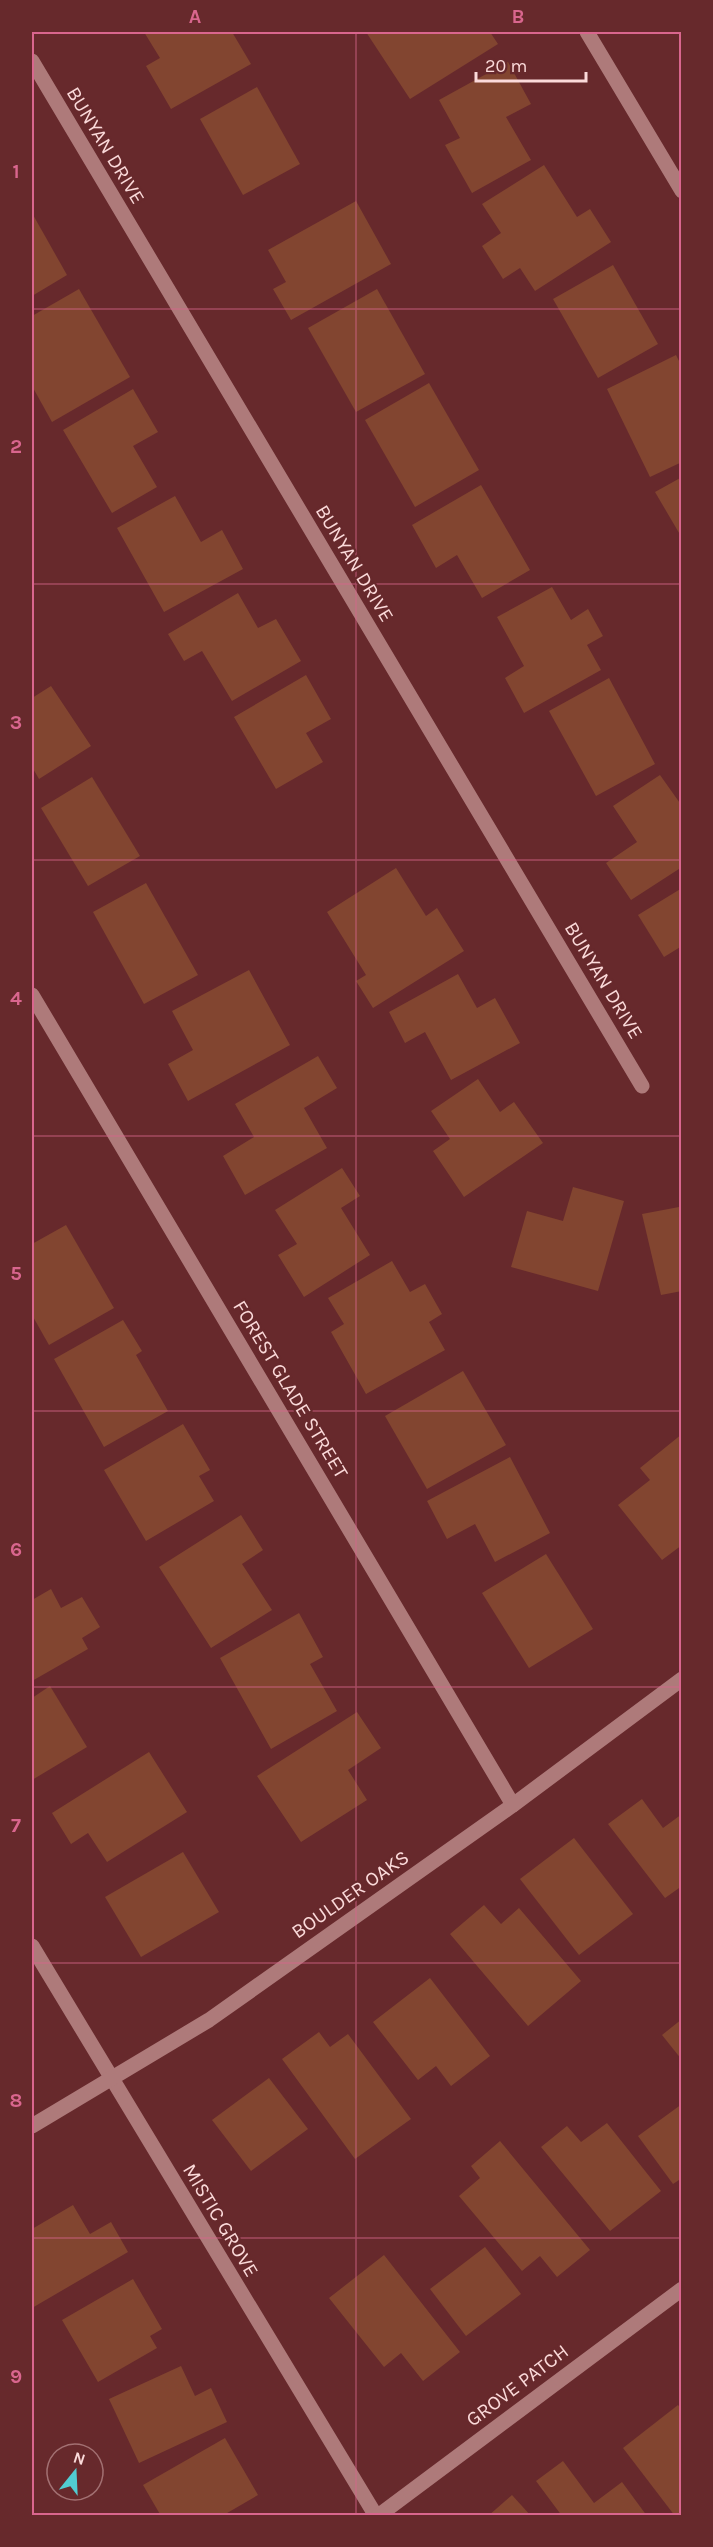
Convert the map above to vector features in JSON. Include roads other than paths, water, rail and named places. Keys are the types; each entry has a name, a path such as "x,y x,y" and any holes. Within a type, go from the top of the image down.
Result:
{"street":[{"path":"587,32 681,191"},
{"name":"BUNYAN DRIVE","path":"32,61 642,1086"},
{"name":"FOREST GLADE STREET","path":"32,995 513,1805"},
{"name":"BOULDER OAKS","path":"32,2126 209,2020 513,1805 681,1679"},
{"name":"MISTIC GROVE","path":"32,1946 111,2080 377,2516"},
{"name":"GROVE PATCH","path":"377,2516 681,2289"}]}
